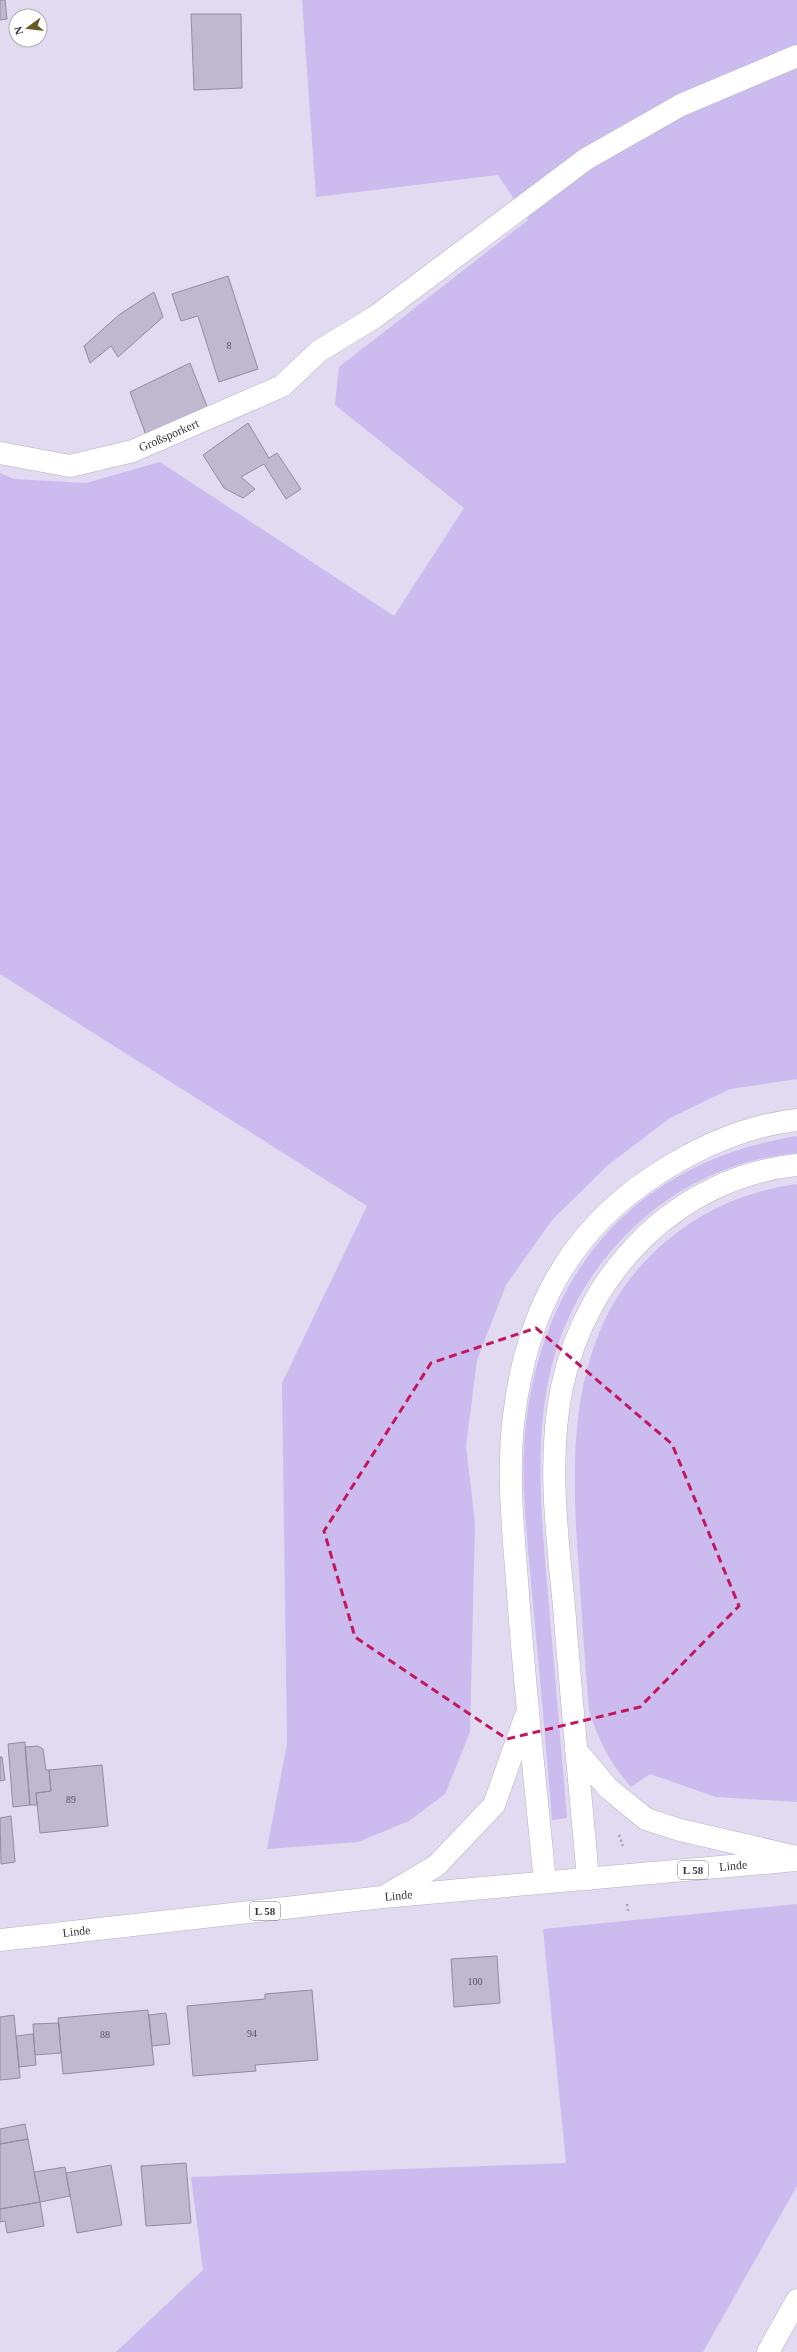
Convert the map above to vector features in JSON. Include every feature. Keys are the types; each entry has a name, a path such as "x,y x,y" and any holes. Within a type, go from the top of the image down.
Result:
{"main road":[{"name":"Großsporkert","path":"0,453 70,466 133,451 282,386 319,351 375,317 586,159 681,105 797,56"},
{"path":"545,1882 527,1713 513,1504 513,1418 522,1363 541,1309 566,1261 598,1219 636,1188 686,1155 724,1137 780,1122 797,1120"},
{"path":"588,1879 555,1485 555,1440 562,1387 576,1340 596,1296 626,1253 659,1222 696,1197 736,1179 780,1167 797,1165"},
{"path":"383,1897 436,1866 494,1805 527,1713"},
{"path":"576,1750 608,1788 646,1819 680,1830 797,1856"},
{"name":"Linde","path":"0,1940 383,1897 797,1860"},
{"path":"768,2352 797,2300"}],"path":[{"path":"627,1904 628,1911"}],"highlighted area":[{"path":"536,1328 672,1444 739,1606 640,1707 507,1739 355,1637 324,1531 431,1363"}],"shaded area":[{"path":"302,0 797,0 797,1079 730,1089 670,1118 608,1165 552,1220 506,1285 477,1360 466,1446 475,1523 470,1732 445,1794 409,1821 358,1842 267,1849 287,1744 282,1383 367,1206 0,974 0,473 14,479 86,483 160,462 394,616 464,508 335,405 339,367 528,220 498,175 316,197"},
{"path":"797,1136 797,1153 755,1160 735,1166 696,1182 678,1193 644,1218 604,1260 575,1304 556,1349 546,1397 541,1446 541,1498 544,1551 567,1818 552,1820 526,1526 524,1481 527,1415 539,1360 557,1310 581,1266 612,1227 650,1195 693,1168 742,1149"},
{"path":"797,1184 797,1802 716,1797 650,1774 631,1787 617,1769 606,1751 596,1731 589,1710 576,1527 575,1481 576,1436 582,1392 593,1349 610,1309 635,1272 669,1239 698,1218 729,1202 762,1191"},
{"path":"797,1904 797,2186 703,2352 116,2352 203,2270 191,2177 566,2163 543,1929"}],"building":[{"path":"0,0 5,0 7,19 0,20"},
{"path":"191,14 241,14 242,88 194,90"},
{"path":"228,276 258,369 219,382 198,316 181,321 172,294"},
{"path":"154,292 163,317 118,357 111,346 90,363 84,346 120,314"},
{"path":"190,363 208,409 146,435 130,392"},
{"path":"248,423 269,458 277,453 301,489 286,499 264,464 241,477 255,489 243,498 224,488 203,455"},
{"path":"25,1742 30,1805 13,1807 8,1744"},
{"path":"38,1746 43,1749 46,1770 49,1770 51,1791 36,1793 37,1805 30,1805 25,1747"},
{"path":"0,1757 2,1757 5,1780 0,1781"},
{"path":"102,1765 108,1826 40,1833 36,1793 51,1791 49,1770"},
{"path":"11,1816 15,1862 1,1864 0,1818"},
{"path":"497,1956 500,2003 454,2007 451,1959"},
{"path":"312,1990 318,2060 255,2065 256,2071 193,2076 187,2006 265,1999 265,1994"},
{"path":"148,2010 154,2065 63,2074 58,2018"},
{"path":"166,2013 170,2044 152,2046 149,2015"},
{"path":"14,2015 20,2078 0,2080 0,2017"},
{"path":"59,2023 61,2053 35,2055 33,2024"},
{"path":"33,2034 36,2065 19,2067 16,2036"},
{"path":"25,2124 28,2139 0,2144 0,2129"},
{"path":"28,2139 40,2202 0,2209 0,2144"},
{"path":"186,2163 191,2223 146,2226 141,2166"},
{"path":"111,2165 122,2225 77,2233 66,2173"},
{"path":"65,2167 70,2196 40,2202 34,2172"},
{"path":"40,2202 44,2226 7,2233 5,2221 0,2222 0,2209"}]}
